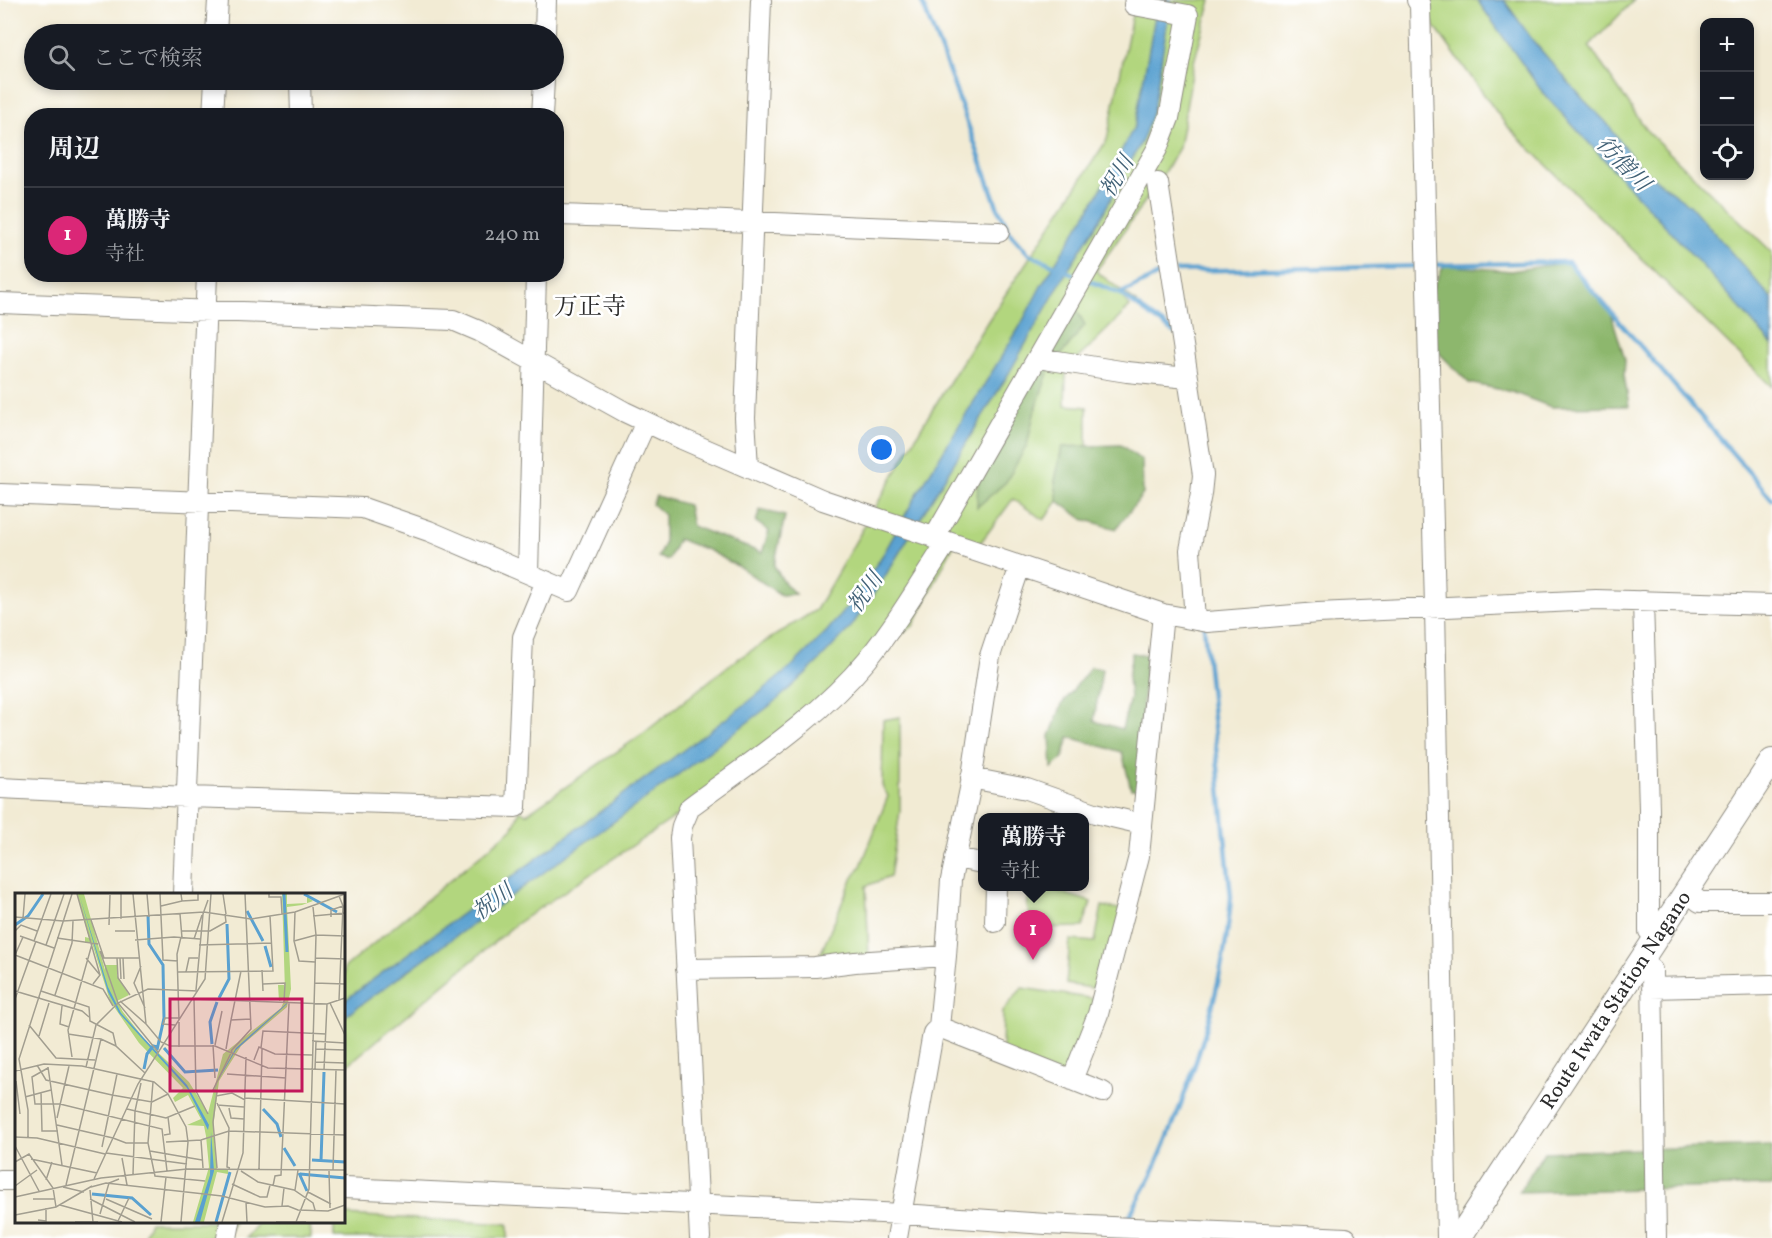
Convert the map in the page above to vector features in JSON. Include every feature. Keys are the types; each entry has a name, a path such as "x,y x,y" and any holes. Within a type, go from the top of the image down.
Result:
{"main road":[{"name":"Route Iwata Station Nagano","path":"1459,1238 1772,761"}],"street":[{"path":"217,24 218,0"},
{"path":"545,24 546,0"},
{"path":"748,467 745,418 761,0"},
{"path":"1417,0 1420,5 1435,607 1447,1238"},
{"path":"700,1238 681,826 690,807 811,717 867,660 880,641 935,538 1157,149 1169,118 1188,15 1135,2"},
{"path":"213,108 214,90"},
{"path":"300,90 300,108"},
{"path":"542,108 543,90"},
{"path":"1158,183 1203,475 1190,550 1195,620"},
{"path":"564,215 999,232"},
{"path":"183,893 207,282"},
{"path":"0,788 516,807 523,637 537,577 533,361 536,282"},
{"path":"0,303 453,320 479,331 646,422 823,500 1163,614 1195,620 1207,622 1318,613 1596,600 1772,604"},
{"path":"1038,358 1127,372 1188,378"},
{"path":"0,494 363,508 429,531 569,591 646,422"},
{"path":"897,1238 933,1033 939,1027 951,880 971,778 990,656 1020,566"},
{"path":"1643,601 1649,808 1647,817 1649,931 1657,936"},
{"path":"1072,1080 1098,1014 1135,871 1142,824 1163,614"},
{"path":"971,778 1027,789 1095,813 1142,824"},
{"path":"955,858 978,862"},
{"path":"995,922 996,891"},
{"path":"1687,892 1700,902 1772,902"},
{"path":"686,969 815,967 946,956"},
{"path":"1641,961 1652,970 1653,988 1656,1238"},
{"path":"1653,988 1772,985"},
{"path":"939,1027 1103,1092"},
{"path":"345,1188 903,1214 1346,1238"},
{"path":"226,1238 230,1223"}],"green space":[{"path":"1135,0 1211,0 1194,62 1179,148 1155,187 1096,271 1137,303 1121,295 1130,307 1066,370 1065,405 1087,407 1087,446 1062,447 1055,481 1058,501 1044,520 1013,499 978,546 954,544 913,626 867,660 690,807 516,924 345,1067 345,967 513,828 520,810 526,814 644,733 733,662 816,610 924,423 1107,140"},
{"path":"1420,0 1634,0 1589,46 1648,132 1772,252 1772,387 1506,125 1435,27"},
{"path":"1568,262 1610,310 1625,360 1624,375 1629,406 1551,407 1512,392 1469,383 1438,352 1427,299 1444,265 1511,271"},
{"path":"1071,300 1085,325 1049,370 1034,414 1027,445 1006,482 977,507 978,476"},
{"path":"1121,445 1142,461 1143,494 1116,529 1083,519 1058,501 1055,481 1062,447"},
{"path":"656,496 688,505 692,526 762,553 769,531 756,522 760,510 785,516 774,566 783,581 795,594 781,595 741,568 710,551 678,539 668,560 658,557 664,544 664,515 652,504"},
{"path":"1132,653 1146,655 1137,789 1131,789 1122,752 1069,737 1063,758 1052,768 1050,736 1062,704 1091,667 1102,669 1094,721 1122,729 1130,698 1128,677"},
{"path":"900,717 900,811 890,877 866,886 869,961 815,967 852,879 861,866 888,796 882,786 883,720"},
{"path":"1030,891 1057,891 1091,902 1083,927 1034,928 1027,906"},
{"path":"1102,906 1125,910 1105,990 1066,984 1070,940 1095,942"},
{"path":"1022,988 1102,1000 1072,1080 1002,1052 1003,1011"},
{"path":"1772,1145 1772,1186 1519,1192 1544,1152"},
{"path":"345,1215 508,1224 508,1238 334,1238 334,1223 345,1223"},
{"path":"150,1223 234,1223 227,1238 145,1238"},
{"path":"258,1223 310,1223 311,1238 246,1238"}],"water":[{"name":"祝川","path":"1158,0 1171,0 1153,110 1143,139 1100,219 1009,373 879,586 851,627 776,701 655,792 345,1016 345,1000 747,703 790,668 827,631 851,602 884,553 917,494 1019,328 1041,286 1096,198 1135,125"},
{"name":"彷僧川","path":"1477,0 1504,0 1534,42 1606,122 1639,167 1690,205 1772,299 1772,345 1543,93"}],"waterway":[{"path":"921,0 997,206 1011,234 1029,254 1077,276"},
{"path":"1432,265 1568,262 1772,499"},
{"path":"1177,271 1420,266"},
{"path":"1120,294 1166,271"},
{"path":"1088,280 1120,294 1175,333"},
{"path":"1127,1222 1170,1133 1194,1068 1214,1000 1227,931 1231,897 1204,627"}],"place":[{"name":"萬勝寺","path":"1033,960"}],"district":[{"name":"万正寺","path":"590,306"}]}
